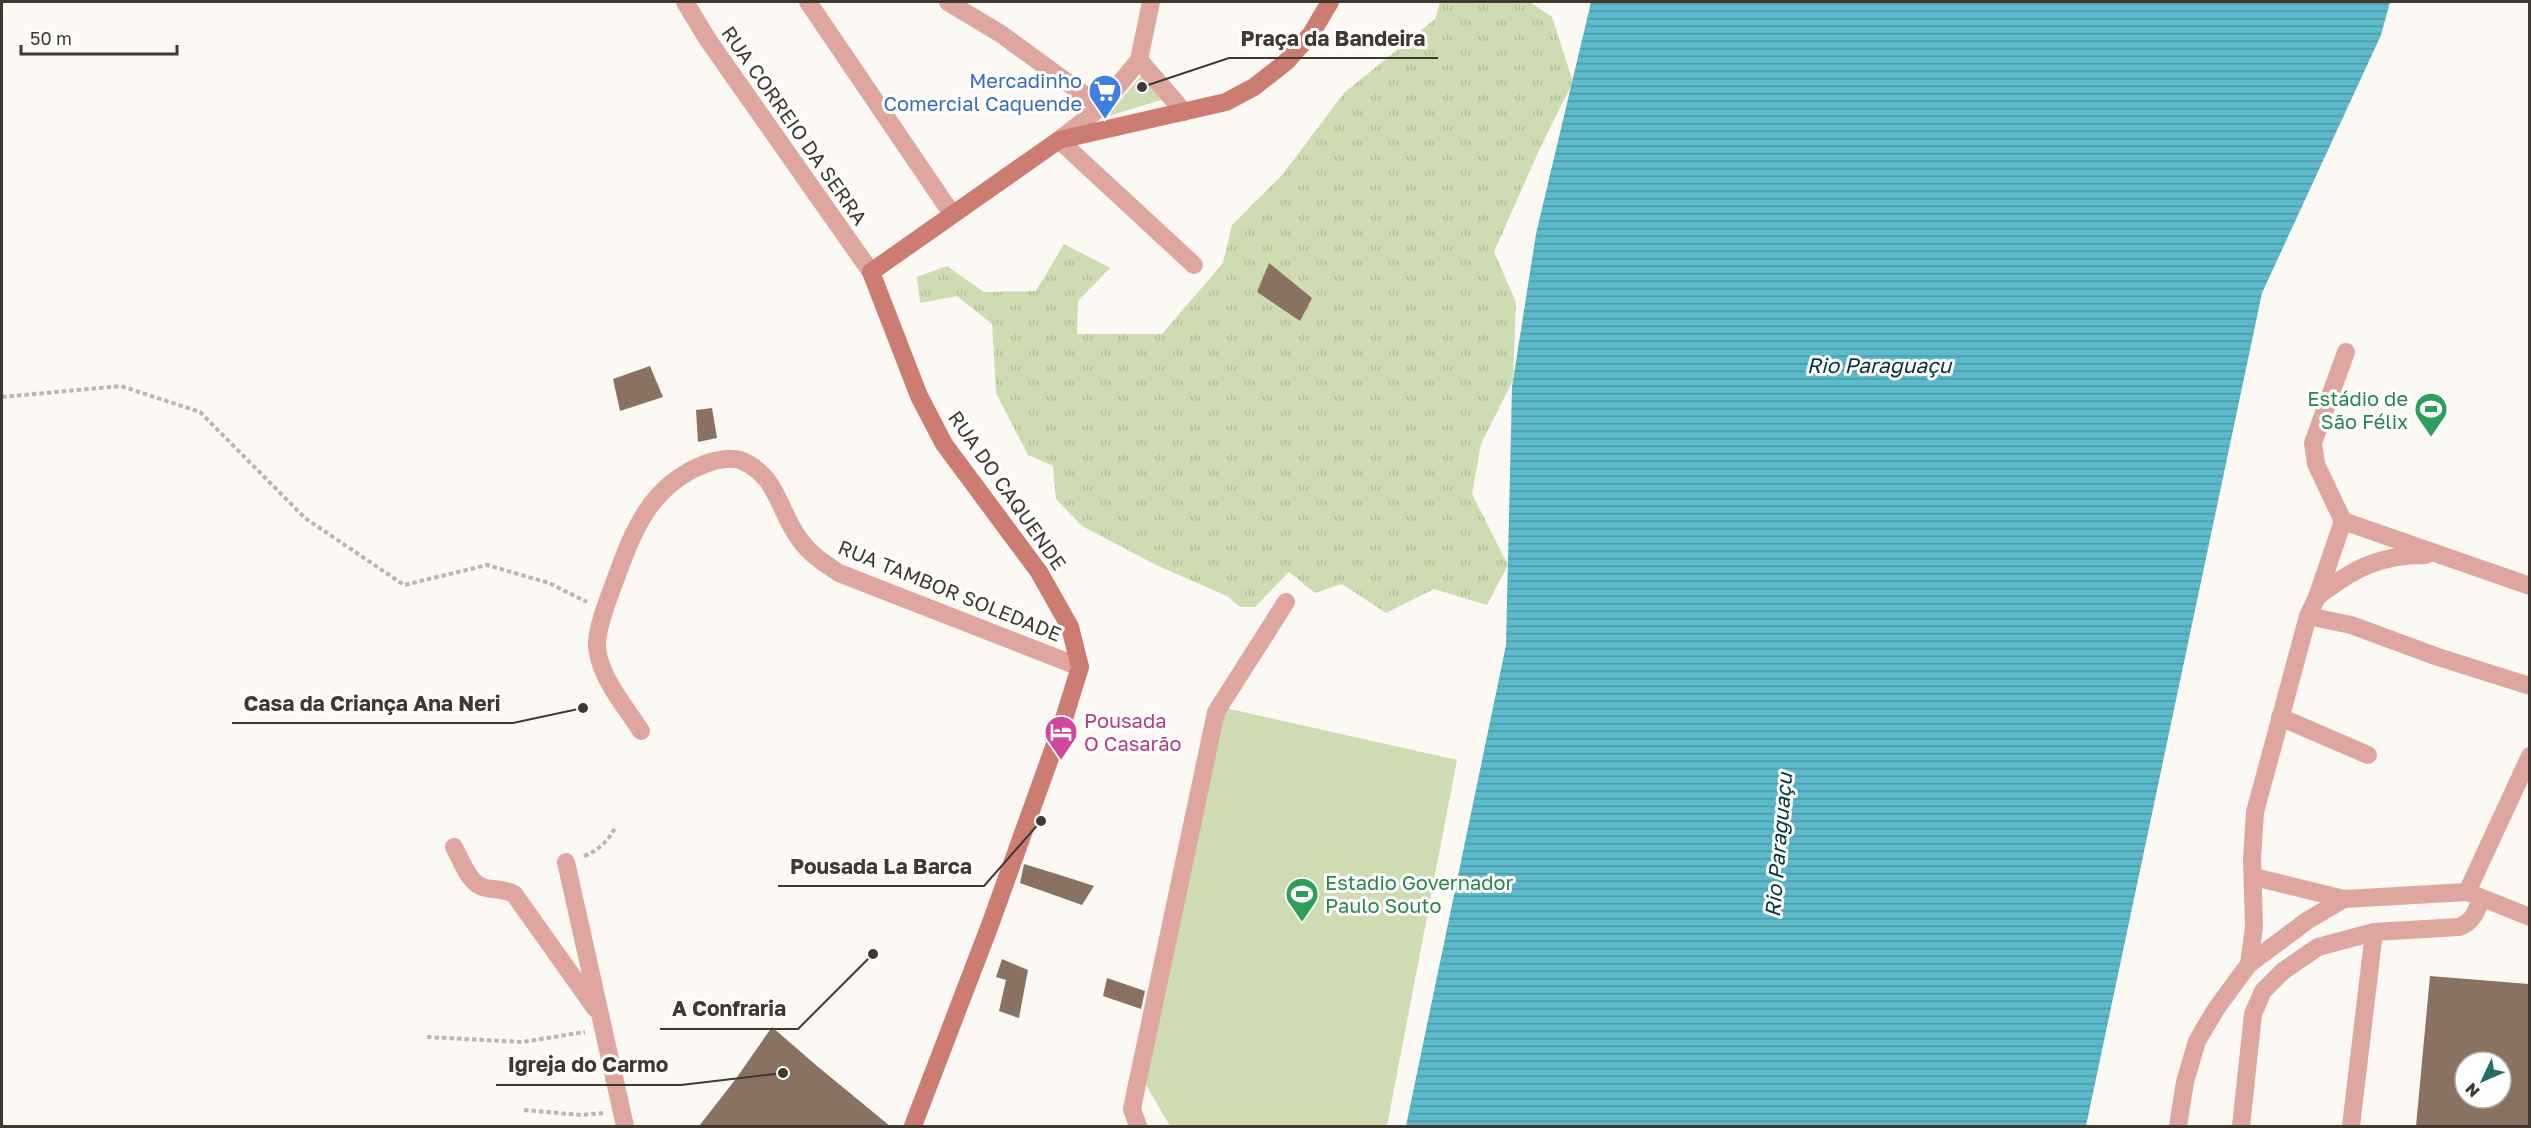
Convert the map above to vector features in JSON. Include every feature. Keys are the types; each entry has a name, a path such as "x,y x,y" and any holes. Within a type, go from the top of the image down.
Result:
{"street":[{"name":"RUA CORREIO DA SERRA","path":"685,2 708,40 871,272"},
{"path":"808,2 952,214"},
{"path":"948,2 1001,34 1101,107"},
{"path":"871,272 1059,140 1101,107 1139,60 1152,2"},
{"path":"1059,140 1226,102 1254,87 1286,62 1311,34 1330,2"},
{"path":"1139,60 1184,112"},
{"path":"1059,140 1194,266"},
{"name":"RUA DO CAQUENDE","path":"871,272 919,396 944,444 1039,572 1070,627 1080,667"},
{"path":"2249,964 2254,927 2252,858 2255,812 2308,616 2317,597 2343,521 2316,464 2313,443 2346,352"},
{"name":"RUA TAMBOR SOLEDADE","path":"641,731 606,678 597,646 604,610 632,533 646,510 662,491 691,469 715,460 739,460 762,475 778,494 795,533 810,554 839,573 1080,667"},
{"path":"2343,521 2529,586"},
{"path":"2317,597 2345,575 2373,562 2402,555 2440,555"},
{"path":"1138,1126 1132,1109 1216,712 1286,602"},
{"path":"2308,616 2351,625 2438,657 2529,686"},
{"path":"913,1126 990,925 1059,733 1080,667"},
{"path":"2280,717 2368,755"},
{"path":"2241,1126 2253,1014 2263,991 2283,971 2318,947 2374,932 2459,927 2467,924 2472,919 2474,895 2529,756"},
{"path":"454,848 473,881 481,887 506,890 514,894 602,1023"},
{"path":"566,862 624,1119"},
{"path":"2254,877 2344,899 2474,895 2529,917"},
{"path":"2178,1126 2185,1082 2197,1041 2216,1009 2249,964 2308,920 2344,899"},
{"path":"2351,1126 2374,932"}],"path":[{"path":"2,396 121,386 200,412 305,518 404,585 487,565 549,583 604,610"},
{"path":"566,862 593,852 607,842 615,828"},
{"path":"427,1037 522,1042 602,1023"},
{"path":"524,1110 624,1119"}],"green space":[{"path":"1440,2 1530,2 1552,17 1573,82 1541,146 1494,252 1516,302 1513,380 1481,444 1472,494 1508,565 1487,605 1434,589 1386,613 1342,584 1315,593 1289,572 1255,607 1240,607 1227,596 1156,565 1082,526 1056,499 1053,466 1028,455 996,393 992,324 957,296 920,303 917,277 947,266 984,292 1036,291 1064,244 1110,268 1078,301 1077,334 1162,334 1223,263 1232,225 1283,174 1344,93 1435,19"},
{"path":"1141,76 1164,99 1106,117"},
{"name":"Estadio Governador Paulo Souto","path":"1221,707 1457,760 1387,1126 1170,1126 1146,1085"}],"water":[{"name":"Rio Paraguaçu","path":"1591,2 2390,2 2381,35 2262,293 2086,1126 1406,1126 1506,645 1512,387 1536,234"}],"building":[{"path":"1269,263 1312,298 1300,321 1257,292"},
{"path":"650,366 663,397 620,411 613,379"},
{"path":"712,408 717,438 698,442 696,410"},
{"path":"1024,864 1094,886 1082,905 1020,883"},
{"path":"1002,959 1028,970 1019,1018 999,1011 1006,980 996,977"},
{"path":"2430,976 2529,984 2529,1126 2416,1126"},
{"path":"1107,978 1145,991 1141,1009 1103,996"},
{"path":"772,1027 817,1066 890,1126 699,1126"}],"place":[{"name":"Praça da Bandeira","path":"1142,87"},
{"name":"Mercadinho Comercial Caquende","path":"1105,120"},
{"name":"Estádio de São Félix","path":"2431,438"},
{"name":"Casa da Criança Ana Neri","path":"583,708"},
{"name":"Pousada O Casarão","path":"1061,761"},
{"name":"Pousada La Barca","path":"1041,821"},
{"name":"Estadio Governador Paulo Souto","path":"1302,923"},
{"name":"A Confraria","path":"873,954"},
{"name":"Igreja do Carmo","path":"783,1073"}]}
